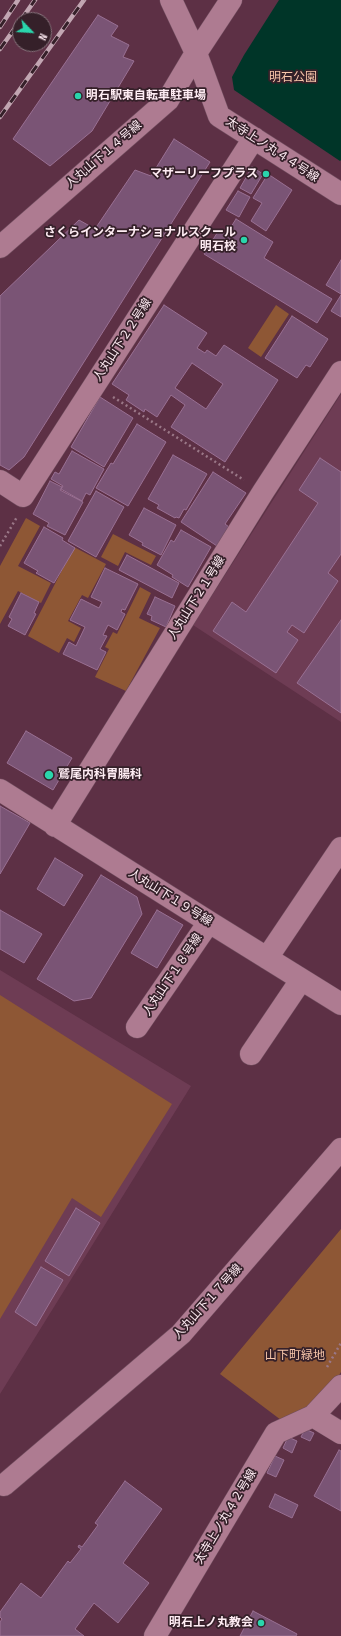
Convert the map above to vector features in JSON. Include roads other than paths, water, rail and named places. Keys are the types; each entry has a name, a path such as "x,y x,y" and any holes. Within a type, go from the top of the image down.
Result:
{"street":[{"name":"太寺上ノ丸４４号線","path":"171,0 196,53 219,116 341,194"},
{"name":"人丸山下１４号線","path":"0,247 168,100 196,53 231,0"},
{"name":"人丸山下２２号線","path":"0,481 23,496 254,138"},
{"name":"人丸山下２１号線","path":"55,826 263,492 341,372"},
{"name":"人丸山下１９号線","path":"0,790 55,826 341,1004"},
{"path":"267,958 341,848"},
{"name":"人丸山下１８号線","path":"137,1027 208,922"},
{"path":"251,1054 301,980"},
{"name":"人丸山下１７号線","path":"4,1485 181,1334 341,1149"},
{"path":"341,1386 313,1416 341,1433"},
{"name":"太寺上ノ丸４２号線","path":"155,1636 276,1433 313,1416"}],"railway":[{"path":"0,27 18,0"},
{"path":"27,12 35,0"},
{"path":"0,117 84,0"},
{"path":"0,49 12,32"}],"place":[{"name":"明石駅東自転車駐車場","path":"78,96"},
{"name":"マザーリーフプラス","path":"266,174"},
{"name":"さくらインターナショナルスクール 明石校","path":"244,240"},
{"name":"鷲尾内科胃腸科","path":"49,775"},
{"name":"明石上ノ丸教会","path":"261,1623"}],"park label":[{"name":"明石公園","path":"293,78"},
{"name":"山下町緑地","path":"295,1356"}]}
